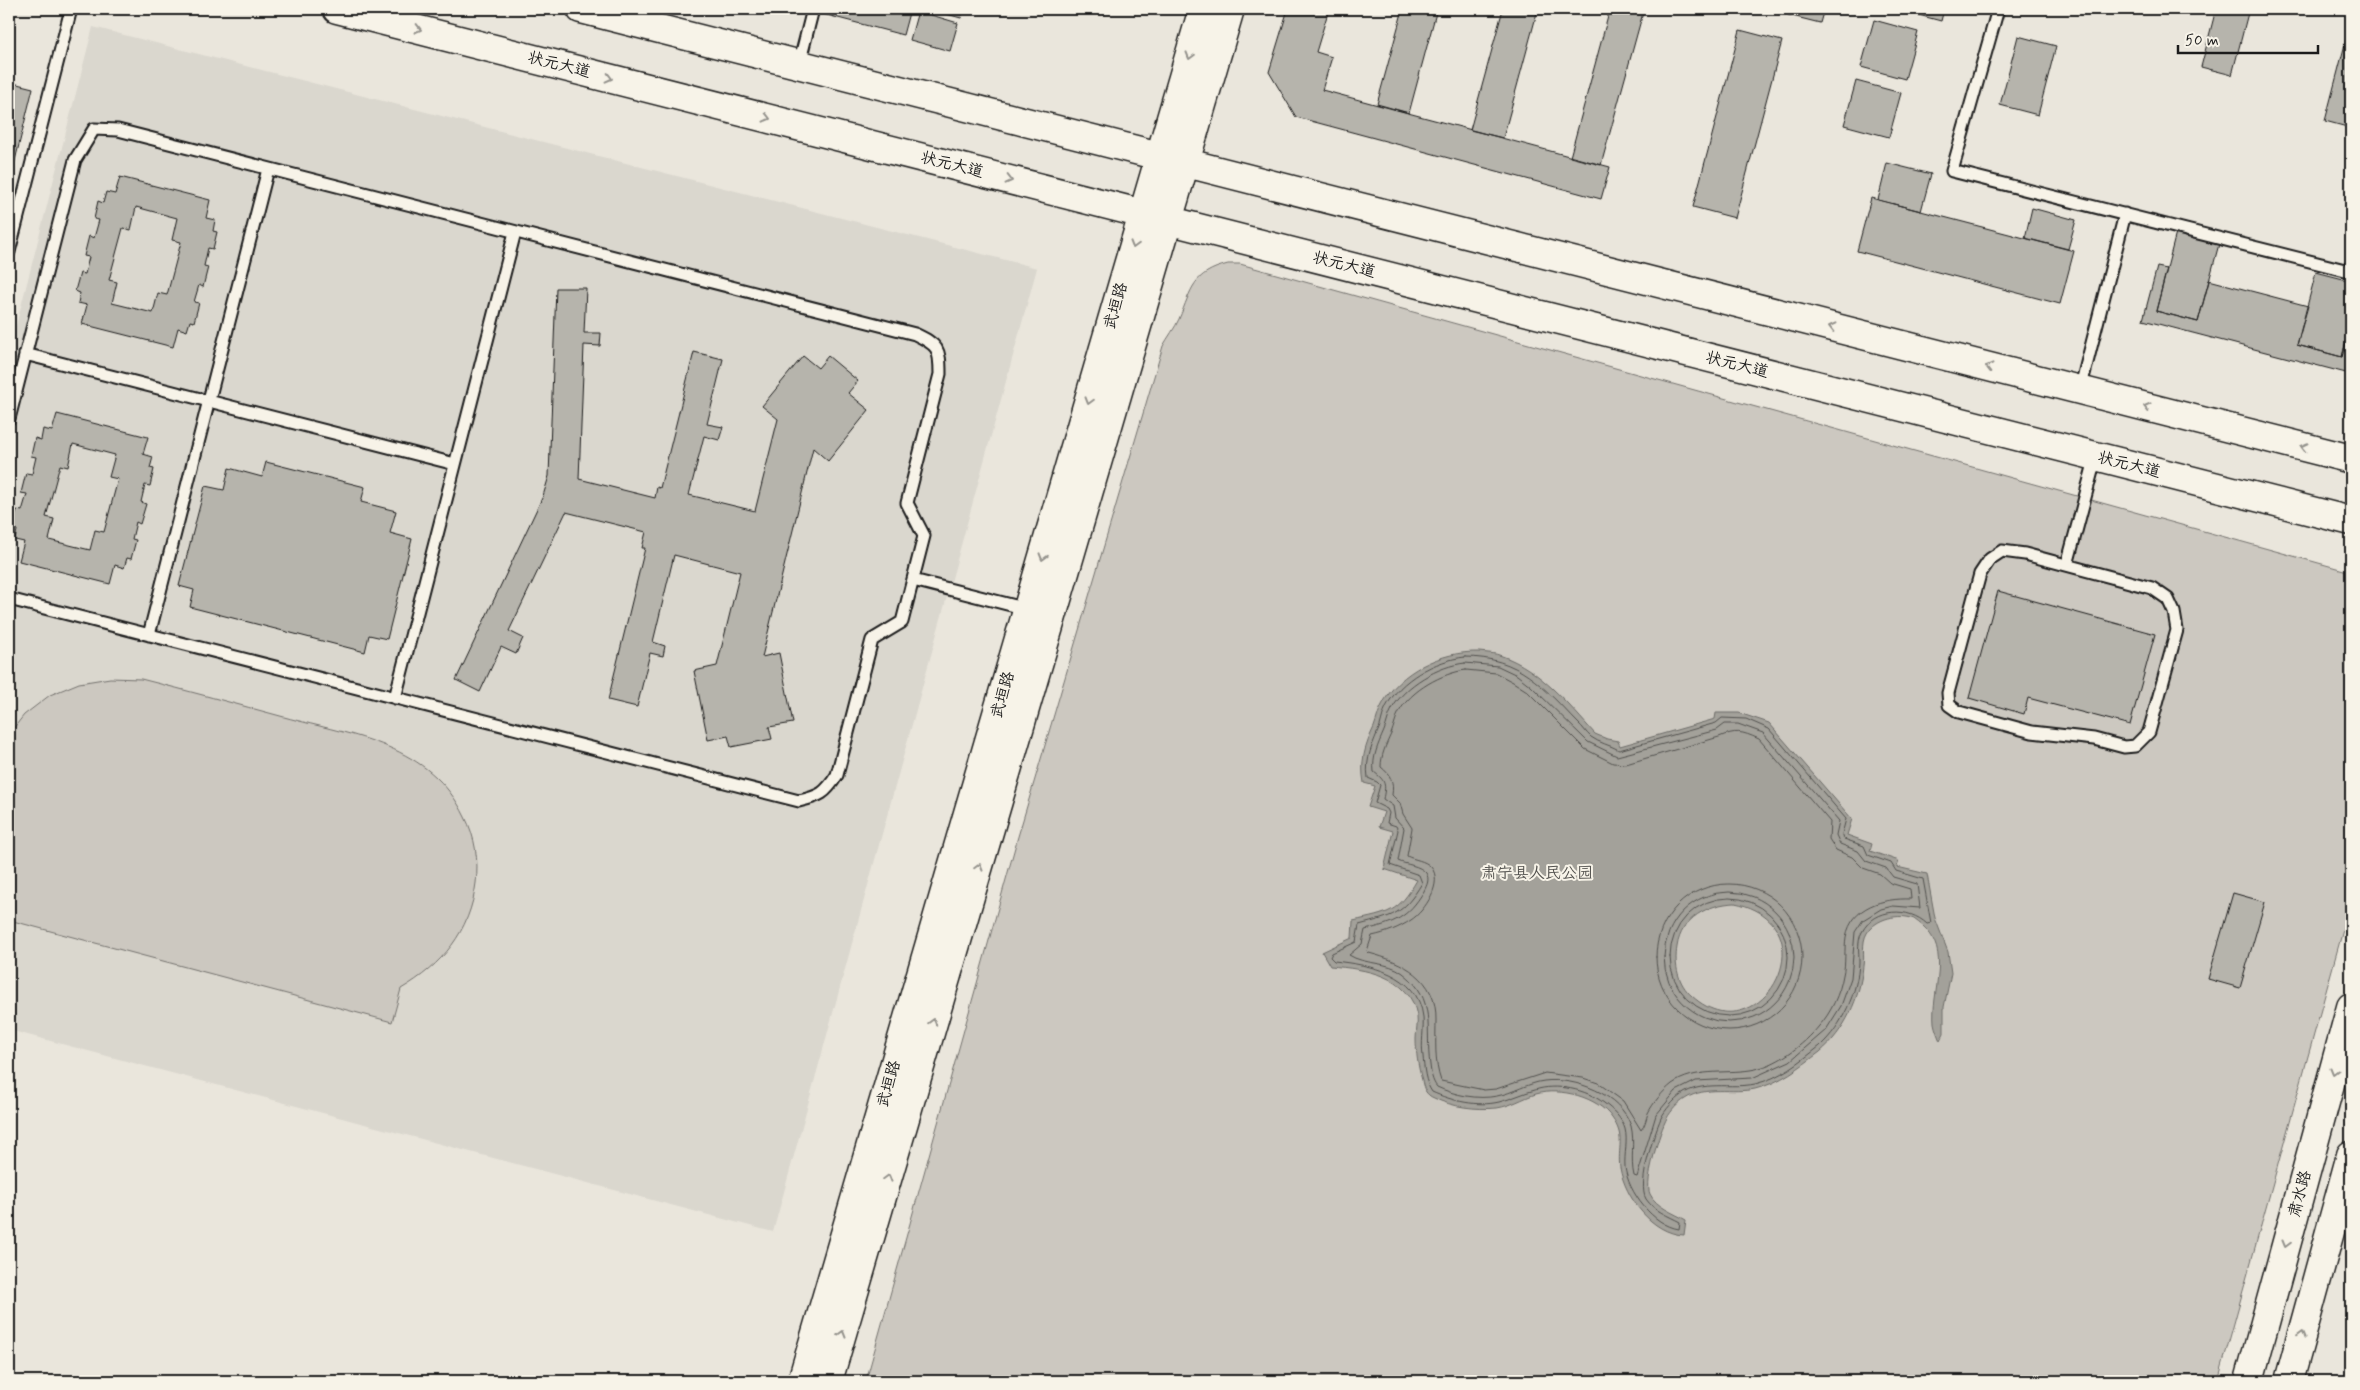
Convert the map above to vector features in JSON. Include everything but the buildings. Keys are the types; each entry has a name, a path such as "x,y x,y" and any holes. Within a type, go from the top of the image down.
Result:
{"main road":[{"name":"状元大道","path":"337,9 2351,521"},
{"path":"581,9 2351,459"},
{"name":"武垣路","path":"828,1381 1172,159 1203,9"},
{"name":"武垣路","path":"1172,159 1230,9"},
{"name":"武垣路","path":"802,1381 1028,609 1155,217"},
{"name":"肃水路","path":"2249,1381 2351,1007"},
{"path":"2289,1381 2351,1155"}],"lane":[{"path":"9,252 71,9"},
{"path":"799,64 813,9"},
{"path":"1998,9 1952,171 2351,270"},
{"path":"9,419 75,160 94,129 118,130 915,334 934,343 940,356 940,374 907,503 924,536 902,622 872,640 837,776 827,791 817,797 798,801 9,599"},
{"path":"149,635 268,169"},
{"path":"2080,390 2125,214"},
{"path":"395,698 515,232"},
{"path":"25,354 455,464"},
{"path":"2067,565 2096,456"},
{"path":"2002,551 2026,554 2067,565 2152,588 2168,598 2174,612 2177,630 2149,732 2135,746 2124,747 2094,739 2032,732 1959,712 1949,705 1948,693 1980,574 1990,560 2002,551"},
{"path":"913,580 1028,609"}],"shaded area":[{"path":"93,27 1037,268 773,1232 9,1030 9,353"}],"green space":[{"name":"肃宁县人民公园","path":"1228,264 1240,264 2351,572 2351,901 2218,1381 866,1381 1017,840 1163,346 1200,277 1207,272"},
{"path":"110,678 141,679 363,738 411,758 432,773 450,793 465,817 474,840 477,866 473,901 468,917 452,945 429,969 401,989 392,1022 9,920 9,898 13,883 9,878 9,734 24,715 50,695 79,683"}],"water":[{"path":"1465,653 1497,654 1516,662 1553,689 1595,734 1618,741 1620,746 1715,719 1716,713 1739,713 1769,723 1852,819 1847,835 1872,844 1870,851 1899,861 1897,867 1927,874 1935,918 1948,952 1951,973 1944,1007 1944,1033 1940,1041 1934,1023 1938,960 1937,948 1932,936 1923,926 1908,917 1882,920 1871,928 1865,937 1864,962 1855,1002 1844,1024 1829,1044 1805,1063 1773,1083 1755,1089 1702,1092 1685,1099 1669,1115 1664,1124 1654,1156 1649,1188 1650,1194 1656,1203 1686,1220 1684,1235 1672,1233 1661,1228 1651,1221 1634,1202 1620,1168 1619,1131 1612,1118 1598,1104 1578,1096 1556,1092 1536,1094 1507,1106 1489,1109 1456,1106 1431,1097 1424,1088 1418,1065 1416,1044 1417,1016 1413,1002 1405,991 1396,983 1371,972 1330,966 1322,952 1352,938 1353,921 1376,916 1398,905 1417,880 1384,869 1393,831 1379,827 1384,812 1368,807 1375,786 1364,783 1364,754 1381,708 1399,682 1423,665 1451,655","holes":["1735,903 1764,916 1780,935 1783,958 1776,981 1762,999 1741,1011 1717,1011 1692,996 1680,980 1676,961 1680,937 1690,921 1697,914 1715,906"]}]}
